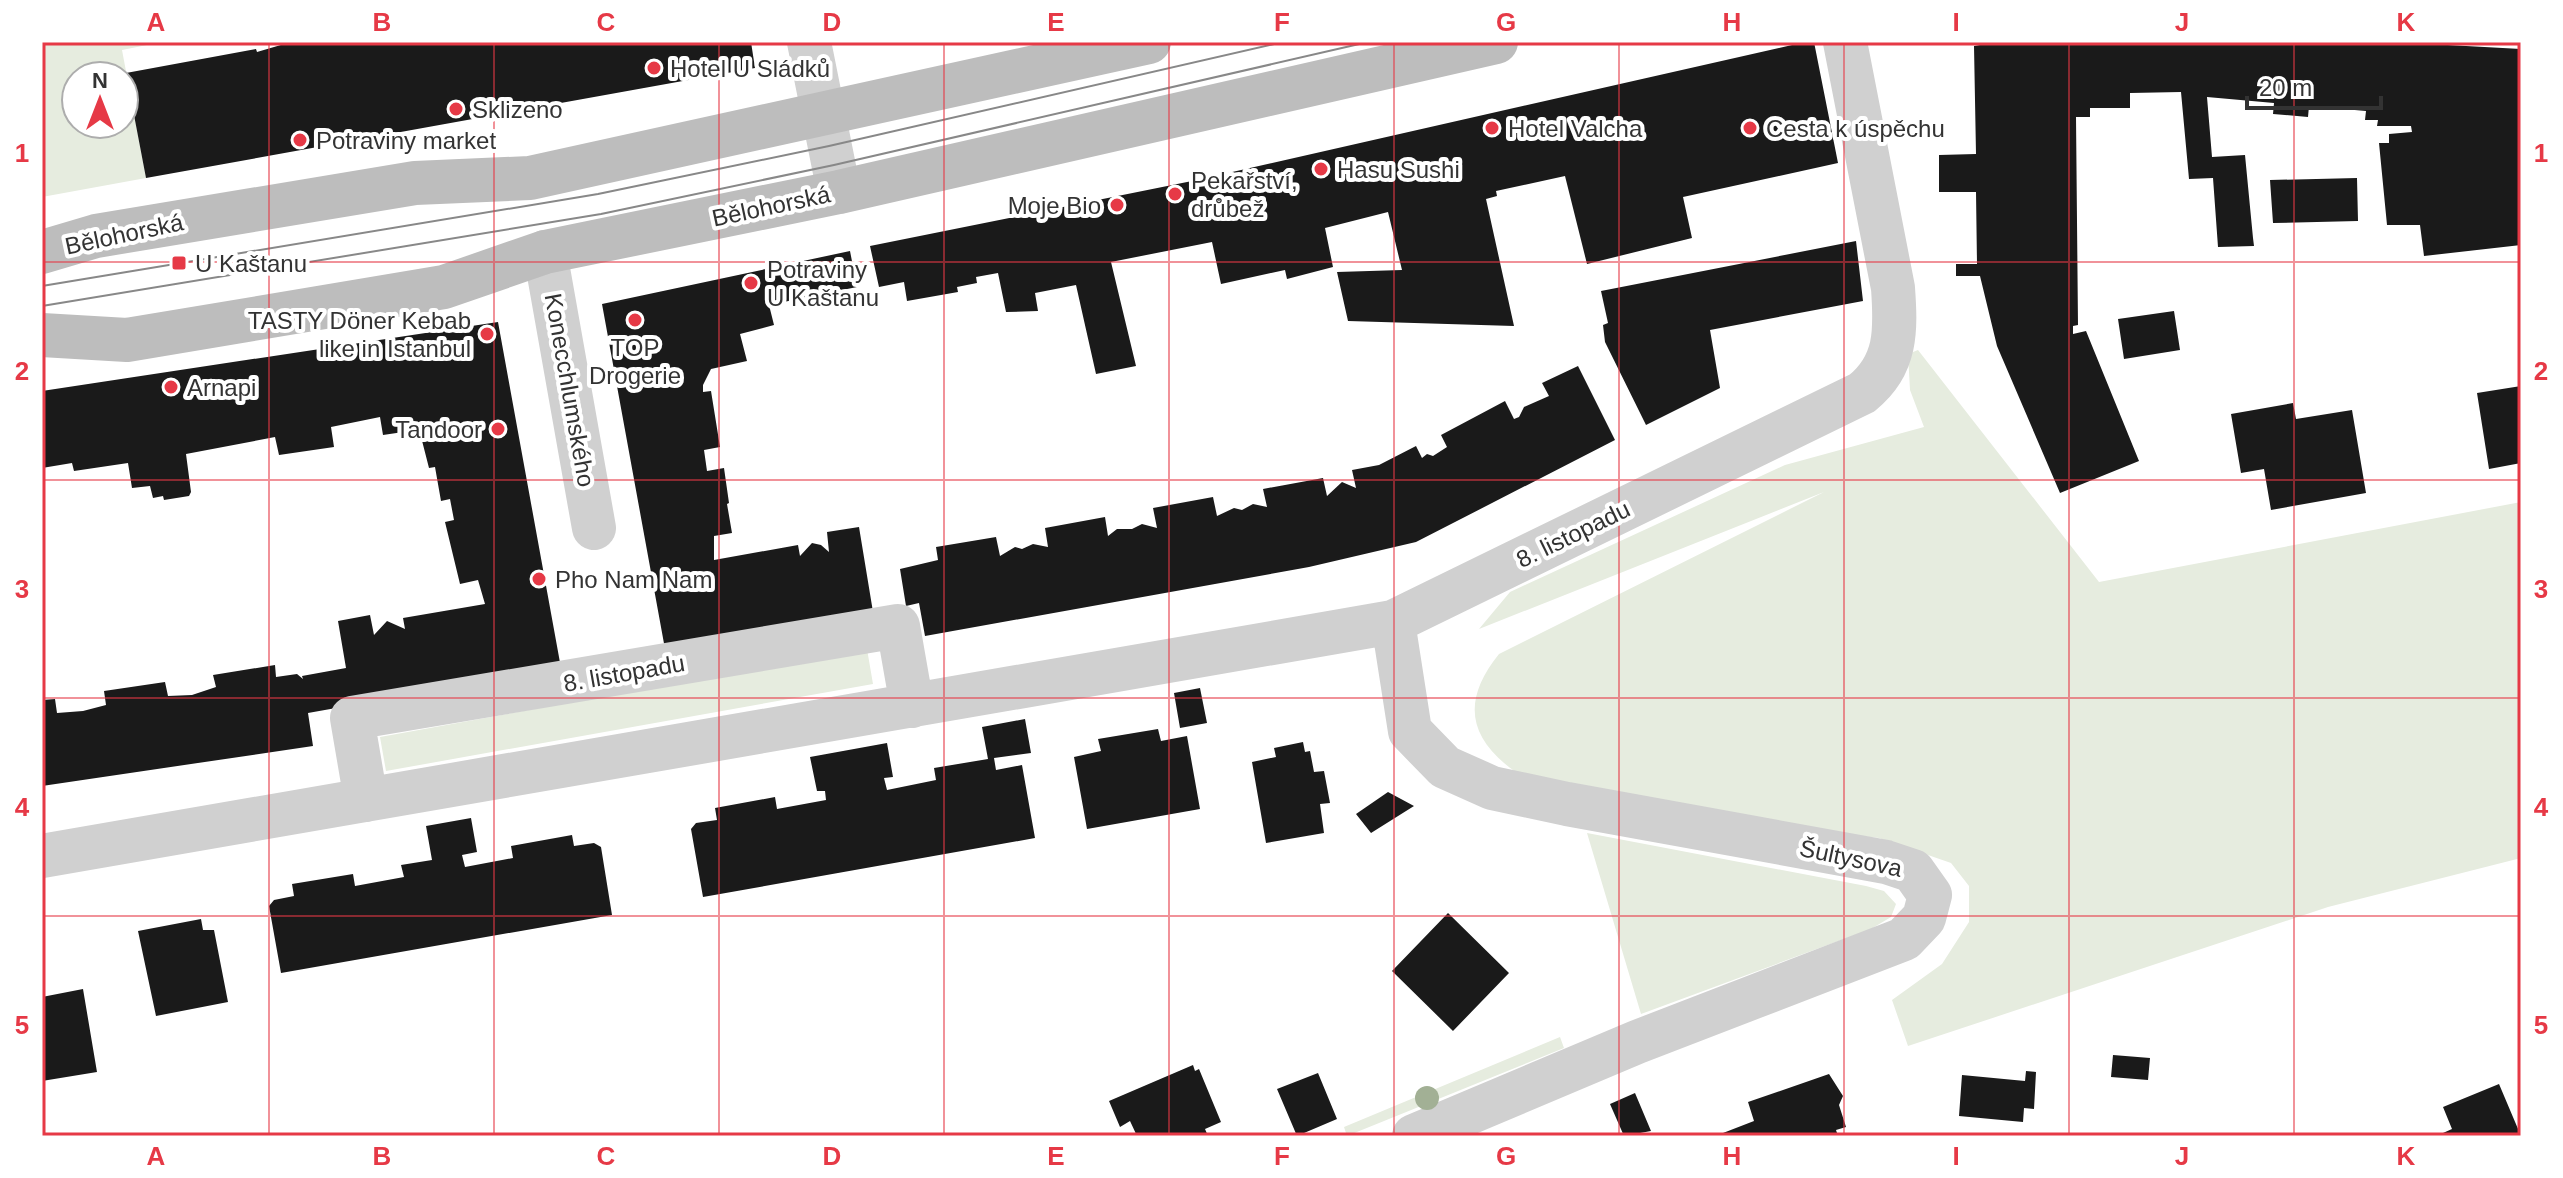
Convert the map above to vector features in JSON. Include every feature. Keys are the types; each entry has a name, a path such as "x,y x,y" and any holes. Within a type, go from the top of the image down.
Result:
{"street":[{"path":"809,42 839,192"},
{"name":"Bělohorská","path":"42,252 96,236 415,183 530,178 1149,42"},
{"name":"Bělohorská","path":"42,335 142,337 444,287 545,252 839,192 1496,42"},
{"name":"8. listopadu","path":"42,856 1393,622 1862,393 1878,380 1890,360 1895,328 1893,288 1845,42"},
{"name":"Konecchlumského","path":"545,252 594,528"},
{"name":"Šultysova","path":"1393,622 1410,731 1445,767 1492,788 1537,798 1886,862 1913,871 1930,895 1924,918 1904,939 1637,1042 1414,1136"},
{"name":"8. listopadu","path":"366,800 352,718 898,626 912,706"},
{"path":"42,890 100,847"}],"shaded area":[{"path":"42,42 162,42 122,50 124,60 60,60 60,140 139,140 146,178 42,197"},
{"path":"1918,350 2099,582 2521,502 2521,858 2328,907 1908,1046 1892,1000 1942,964 1969,922 1969,886 1951,863 1879,838 1806,830 1517,773 1488,747 1475,718 1475,703 1487,671 1499,654 1824,492 1479,629 1510,592 1785,465 1924,427 1910,390 1908,354"},
{"path":"867,649 873,684 386,771 380,737"},
{"path":"1587,833 1866,886 1884,891 1896,904 1891,917 1871,929 1641,1014"},
{"path":"1560,1037 1564,1048 1347,1136 1344,1127"}],"building":[{"path":"291,42 751,42 755,68 146,178 139,140 140,70 256,49 257,52"},
{"path":"1814,42 1838,163 1683,197 1692,238 1587,264 1565,176 1496,191 1497,196 1486,199 1514,326 1348,321 1337,272 1402,270 1388,212 1325,228 1333,267 1287,279 1285,270 1221,284 1212,242 1111,262 1136,366 1096,374 1076,285 1035,293 1038,311 1006,312 998,273 976,277 977,283 957,287 958,292 907,301 904,282 879,287 870,246 1197,180"},
{"path":"1998,42 2393,42 2521,49 2521,245 2424,256 2420,225 2387,225 2379,143 2389,143 2389,134 2412,132 2411,126 2377,126 2378,120 2365,120 2366,111 2309,106 2308,117 2273,114 2274,103 2207,97 2212,157 2245,155 2254,246 2218,247 2213,178 2189,179 2181,92 2130,93 2130,108 2090,108 2090,117 2076,117 2078,325 2073,326 2073,334 2086,331 2139,461 2060,493 1997,346 1980,276 1956,276 1956,264 1977,264 1976,192 1939,192 1939,155 1976,154 1974,46"},
{"path":"2357,178 2358,221 2273,223 2270,180"},
{"path":"1856,241 1863,301 1710,330 1720,388 1646,425 1605,342 1603,325 1608,323 1601,291"},
{"path":"850,251 857,287 769,305 774,325 740,334 747,361 711,369 703,392 711,391 720,447 704,450 707,471 724,468 732,533 714,536 714,560 798,545 800,556 812,543 821,545 829,552 827,532 859,527 873,612 665,649 602,304"},
{"path":"2174,311 2180,350 2124,359 2118,319"},
{"path":"498,322 561,668 308,713 313,746 42,786 42,700 55,699 57,713 83,711 106,705 104,691 165,682 168,696 192,695 216,687 213,675 275,665 276,677 297,674 303,679 302,676 346,668 338,621 370,615 374,635 387,621 405,629 403,618 485,604 478,580 460,584 445,522 454,520 450,499 441,501 435,467 429,468 418,425 409,427 410,431 383,435 380,417 331,427 334,447 279,455 275,437 186,454 191,492 189,496 164,500 163,496 153,498 150,486 132,488 128,463 74,471 72,463 42,468 42,391"},
{"path":"1578,366 1615,440 1416,542 1309,567 925,636 919,603 906,606 900,569 938,560 936,547 996,537 1000,556 1015,547 1022,549 1033,544 1048,547 1045,528 1105,517 1108,536 1117,529 1132,529 1142,524 1157,528 1153,508 1213,497 1217,516 1253,504 1267,507 1263,489 1323,478 1327,496 1342,482 1356,488 1352,470 1379,465 1416,446 1422,458 1427,454 1433,456 1447,447 1441,435 1505,401 1514,419 1519,417 1524,407 1549,396 1542,383"},
{"path":"2521,386 2521,463 2489,469 2477,393"},
{"path":"2293,403 2296,419 2352,410 2366,493 2271,510 2264,469 2241,473 2231,414"},
{"path":"1200,688 1207,723 1180,728 1174,693"},
{"path":"1025,719 1031,753 994,758 996,770 1022,765 1035,838 703,897 691,829 696,823 717,820 715,808 775,797 777,809 826,800 825,791 817,791 810,757 887,743 893,777 884,778 887,790 936,780 934,768 988,759 982,727"},
{"path":"1158,729 1161,741 1187,736 1200,809 1087,829 1074,757 1101,751 1098,739"},
{"path":"1303,742 1305,752 1310,751 1314,772 1324,771 1330,803 1320,804 1324,833 1266,843 1252,762 1276,757 1274,748"},
{"path":"1388,792 1414,806 1371,833 1356,814"},
{"path":"471,818 477,852 462,855 465,867 513,858 511,846 572,835 574,846 594,843 601,847 612,915 281,973 269,906 274,900 294,896 292,884 353,874 355,886 404,877 401,865 432,860 426,826"},
{"path":"1448,913 1509,973 1453,1031 1392,971"},
{"path":"201,919 203,930 214,930 228,1002 156,1016 138,931"},
{"path":"83,989 97,1072 42,1081 42,997"},
{"path":"2113,1055 2150,1058 2148,1080 2111,1077"},
{"path":"1193,1065 1195,1071 1199,1069 1221,1122 1205,1129 1208,1136 1137,1136 1130,1121 1120,1127 1109,1101"},
{"path":"2026,1071 2036,1072 2034,1109 2024,1108 2023,1122 1959,1116 1962,1075 2025,1081"},
{"path":"1318,1073 1337,1119 1297,1136 1277,1089"},
{"path":"1829,1074 1843,1096 1839,1105 1846,1127 1836,1130 1838,1136 1724,1136 1723,1133 1754,1121 1748,1102"},
{"path":"2499,1084 2521,1136 2444,1136 2443,1133 2452,1129 2443,1107"},
{"path":"1635,1093 1651,1131 1624,1136 1610,1104"}],"tram line":[{"path":"42,286 598,194 829,146 1283,42"},
{"path":"42,306 601,214 834,165 1368,42"}],"place":[{"name":"Hotel U Sládků","path":"654,68"},
{"name":"Sklizeno","path":"456,109"},
{"name":"Hotel Valcha","path":"1492,128"},
{"name":"Cesta k úspěchu","path":"1750,128"},
{"name":"Potraviny market","path":"300,140"},
{"name":"Hasu Sushi","path":"1321,169"},
{"name":"Pekařství, drůbež","path":"1175,194"},
{"name":"Moje Bio","path":"1117,205"},
{"name":"U Kaštanu","path":"179,263"},
{"name":"Potraviny U Kaštanu","path":"751,283"},
{"name":"TOP Drogerie","path":"635,320"},
{"name":"TASTY Döner Kebab like in Istanbul","path":"487,334"},
{"name":"Arnapi","path":"171,387"},
{"name":"Tandoor","path":"498,429"},
{"name":"Pho Nam Nam","path":"539,579"}]}
